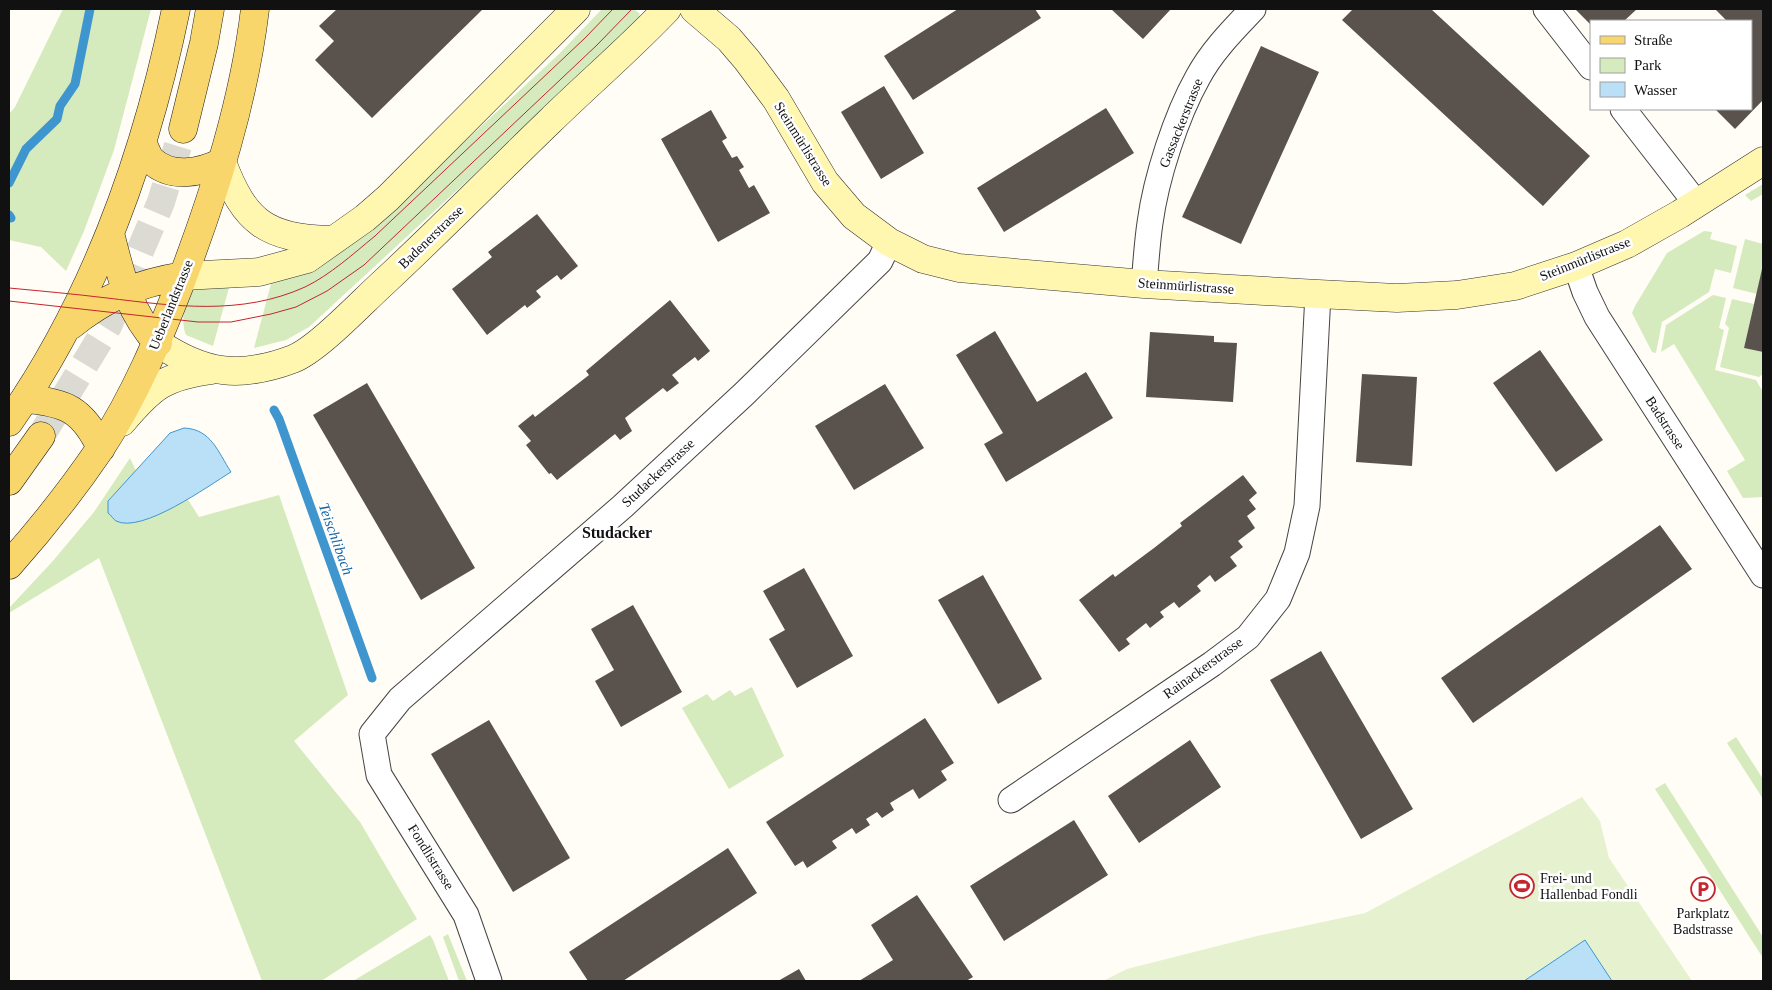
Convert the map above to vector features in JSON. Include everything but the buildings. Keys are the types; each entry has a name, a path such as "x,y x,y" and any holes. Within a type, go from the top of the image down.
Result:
{"main road":[{"path":"9,422 25,399 65,331 123,202 165,61 176,9"},
{"path":"183,129 204,43 210,9"},
{"name":"Ueberlandstrasse","path":"9,565 50,519 101,448 158,344 200,231 222,162 252,35 255,9"},
{"path":"65,331 90,310 126,290 160,280 183,276 259,272 307,259 331,240 365,218 388,198 576,9"},
{"name":"Badenerstrasse","path":"158,344 187,361 212,370 233,371 264,368 295,358 324,337 427,243 552,119 635,43 667,9"},
{"name":"Steinmürlistrasse","path":"694,9 729,39 756,72 776,99 825,182 854,216 889,242 924,259 959,268 1144,284 1318,294 1397,298 1457,295 1515,286 1576,266 1627,244 1763,161"},
{"path":"142,142 150,159 162,167 176,172 200,171 222,162 242,206 253,218 270,230 291,237 331,240"},
{"path":"110,233 126,290 144,329 158,344"},
{"path":"25,399 59,403 80,414 92,429 101,448 137,404 161,383 187,373 212,370"},
{"path":"9,481 41,436"}],"street":[{"name":"Gassackerstrasse","path":"1144,284 1150,221 1165,158 1182,113 1198,77 1224,40 1253,9"},
{"path":"1546,9 1590,66"},
{"path":"1624,110 1696,203"},
{"name":"Studackerstrasse","path":"372,734 400,699 623,506 744,394 880,261 889,242"},
{"name":"Badstrasse","path":"1576,266 1585,292 1597,317 1763,575"},
{"name":"Rainackerstrasse","path":"1011,800 1248,637 1278,598 1297,553 1307,506 1318,294"},
{"name":"Fondlistrasse","path":"372,734 379,774 466,915 489,981"}],"green space":[{"path":"63,9 151,9 114,150 84,231 66,271 41,247 9,240 9,114 15,107"},
{"path":"602,9 634,9 640,14 637,24 309,327 286,340 254,348 272,280 324,262 368,231 558,55"},
{"path":"1763,184 1763,194 1751,201 1745,195"},
{"path":"1704,231 1712,232 1710,239 1737,246 1731,273 1715,269 1709,292 1662,322 1656,353 1652,352 1632,313 1635,306 1667,253"},
{"path":"1745,239 1763,244 1763,267 1757,294 1733,288"},
{"path":"230,284 213,346 186,335 183,324 184,310 192,288"},
{"path":"1713,295 1726,298 1719,328 1724,330 1715,370 1756,380 1763,392 1763,497 1743,498 1727,471 1745,460 1674,344 1661,352 1666,325"},
{"path":"1732,299 1754,304 1744,348 1763,352 1763,374 1759,377 1720,367 1729,328 1725,324"},
{"path":"130,458 136,471 108,501 116,521 126,522 144,519 162,512 187,498 199,517 279,495 348,695 294,741 360,822 417,919 321,981 262,981 99,558 9,613 9,608 52,562 94,512"},
{"path":"752,687 784,756 729,789 682,708 707,694 713,701 730,690 735,696"},
{"path":"1736,737 1763,779 1763,799 1727,743"},
{"path":"1665,783 1763,937 1763,958 1655,789"},
{"name":"Frei- und Hallenbad Fondli","path":"1582,797 1600,821 1609,858 1692,981 1103,981 1127,969 1257,936 1365,913"},
{"path":"448,934 467,981 459,981 443,937"},
{"path":"430,935 449,981 353,981"}],"water":[{"path":"184,428 201,432 207,437 218,450 231,472 175,507 158,515 142,521 127,523 115,520 108,513 108,501 170,433"},
{"path":"1585,940 1612,981 1524,981"}],"waterway":[{"name":"Teischlibach","path":"9,183 26,149 57,119 60,106 75,84 90,9"},
{"name":"Teischlibach","path":"274,410 279,419 372,678"}],"tunnel":[{"path":"41,436 108,326 161,202 183,129"}],"tram line":[{"path":"9,288 157,304 207,306 256,302 281,296 305,287 350,257 375,236 585,38 613,9"},
{"path":"9,301 198,322 231,322 296,307 327,291 364,265 597,45 632,9"}],"place":[{"name":"Frei- und Hallenbad Fondli","path":"1522,886"},
{"name":"Parkplatz Badstrasse","path":"1703,889"}],"district":[{"name":"Studacker","path":"617,532"}]}
